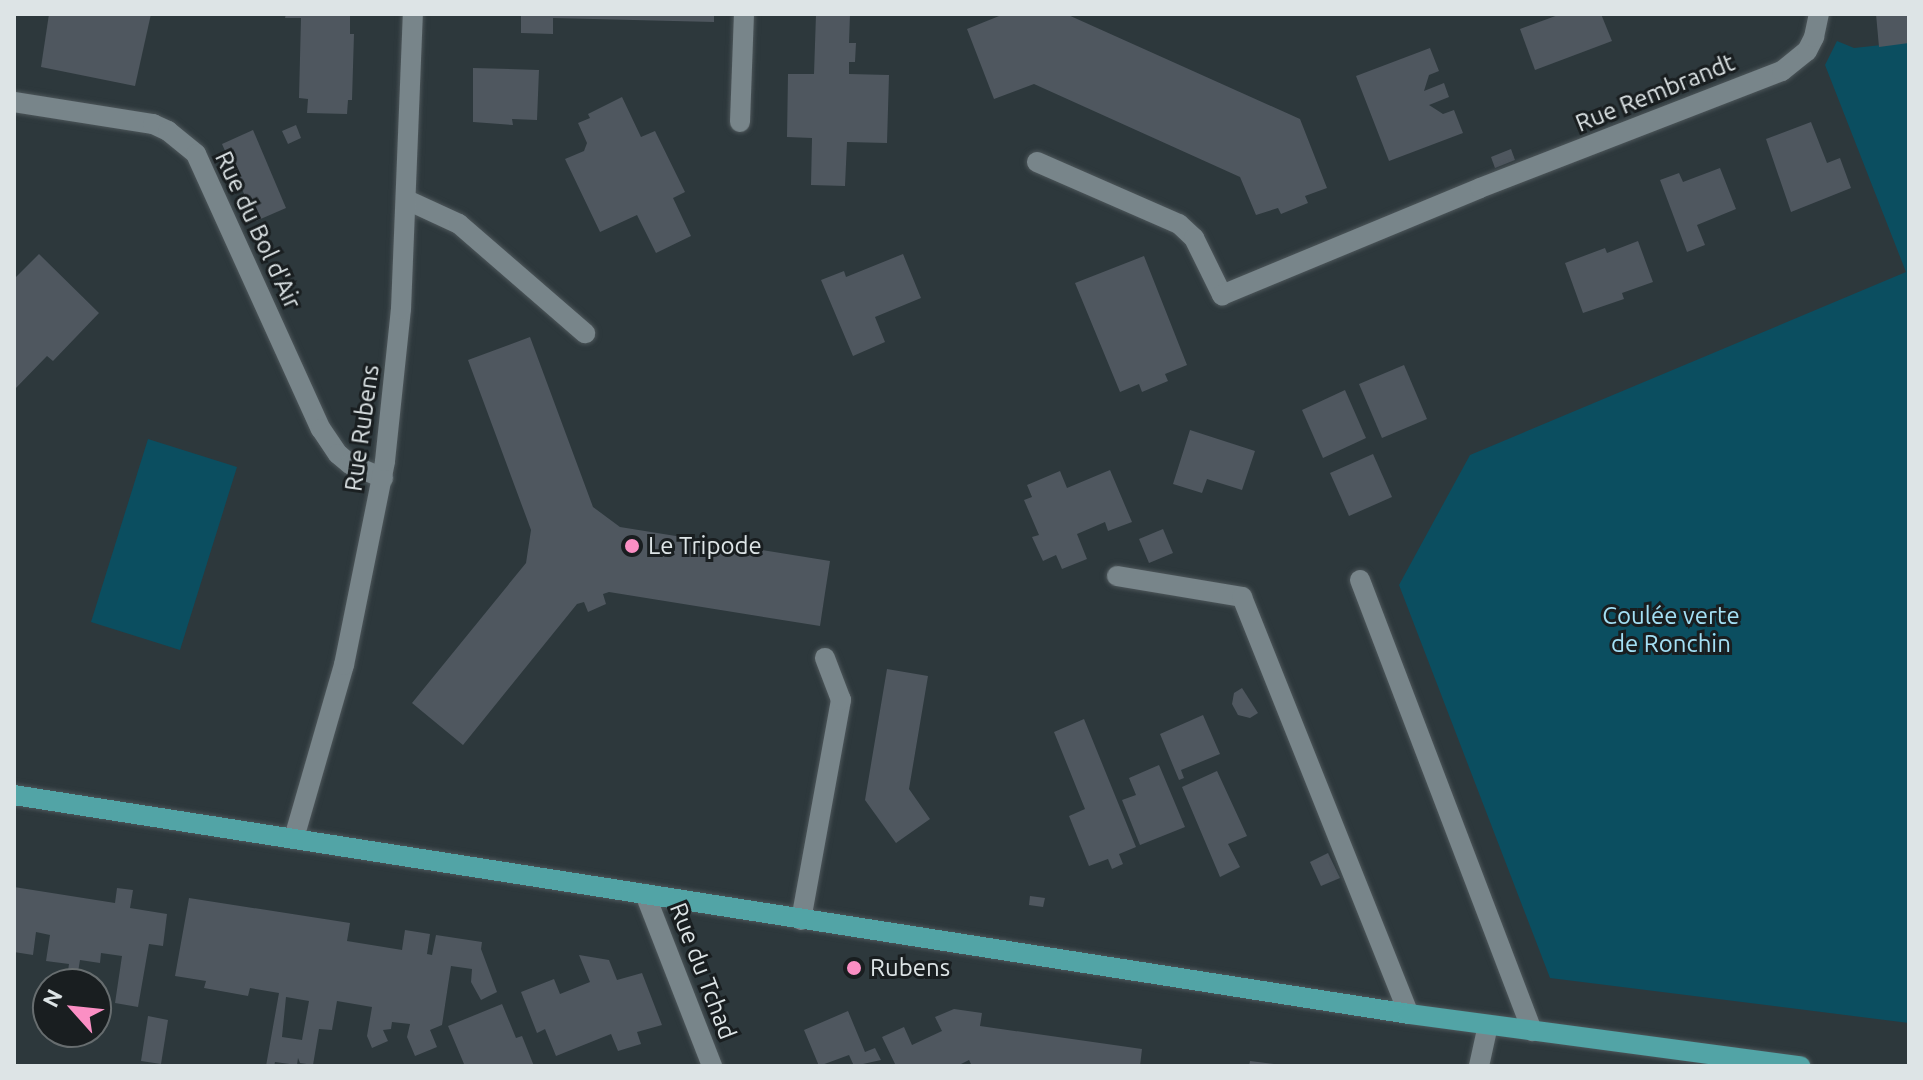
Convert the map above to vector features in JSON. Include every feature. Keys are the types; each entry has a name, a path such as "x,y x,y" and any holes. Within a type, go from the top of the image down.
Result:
{"main road":[{"path":"14,795 1409,1014 1801,1066"}],"street":[{"name":"Rue Rubens","path":"294,838 344,665 383,478 398,360 413,14"},
{"path":"740,122 744,14"},
{"name":"Rue Rembrandt","path":"1037,162 1179,224 1194,238 1222,295 1480,188 1782,71 1807,51 1819,14"},
{"name":"Rue du Bol d'Air","path":"14,102 137,120 168,131 196,154 328,442 350,464 383,478"},
{"path":"407,200 459,224 585,333"},
{"path":"1117,576 1242,597 1409,1014"},
{"path":"1360,580 1532,1031"},
{"path":"801,920 841,700 825,658"},
{"name":"Rue du Tchad","path":"645,894 712,1066"},
{"path":"1479,1066 1488,1025"}],"green space":[{"name":"Coulée verte de Ronchin","path":"1837,41 1854,48 1909,42 1909,1023 1550,978 1399,585 1470,455 1906,272 1825,65"},
{"path":"148,439 237,467 180,650 91,622"}],"building":[{"path":"49,14 151,14 135,86 41,67"},
{"path":"286,14 350,14 350,34 354,34 352,100 348,100 347,114 307,113 308,99 299,98 301,18 285,18"},
{"path":"521,14 714,14 714,22 553,18 553,34 521,33"},
{"path":"816,14 850,14 849,43 856,43 855,62 849,62 849,74 889,75 887,143 847,142 845,186 811,185 812,138 787,137 788,74 814,74"},
{"path":"1004,14 1066,14 1300,119 1327,188 1305,196 1308,203 1281,214 1278,208 1256,215 1240,177 1034,84 994,99 967,29"},
{"path":"1561,14 1601,14 1612,41 1535,70 1520,29"},
{"path":"1876,14 1909,14 1909,43 1879,47"},
{"path":"1430,48 1439,71 1429,75 1424,91 1444,83 1449,97 1429,105 1443,114 1454,110 1463,133 1389,161 1356,76"},
{"path":"473,68 539,70 537,120 512,119 513,125 473,122"},
{"path":"622,97 641,137 655,131 685,192 673,198 691,236 656,253 637,215 600,232 565,159 584,151 587,143 578,123 590,118 588,114"},
{"path":"1811,122 1827,163 1840,158 1851,188 1791,212 1766,139"},
{"path":"296,125 301,138 288,144 282,131"},
{"path":"253,130 286,208 256,221 222,144"},
{"path":"1511,149 1515,160 1495,168 1491,157"},
{"path":"1720,168 1736,209 1697,225 1705,245 1687,252 1660,180 1679,173 1683,182"},
{"path":"1638,241 1653,282 1622,293 1624,299 1583,313 1565,263 1605,248 1607,253"},
{"path":"39,254 99,313 53,361 47,356 14,390 14,279"},
{"path":"903,254 921,298 875,317 885,342 853,356 821,280 844,271 846,277"},
{"path":"1144,256 1187,365 1165,374 1168,381 1142,392 1139,384 1120,392 1075,283"},
{"name":"Le Tripode","path":"530,337 593,507 620,527 830,561 820,626 609,592 603,594 606,604 588,612 584,602 577,604 463,745 412,703 526,563 531,530 468,360"},
{"path":"1404,365 1427,419 1382,438 1359,384"},
{"path":"1345,390 1366,438 1323,458 1302,410"},
{"path":"1190,430 1255,451 1242,490 1207,479 1202,493 1173,484"},
{"path":"1373,454 1392,497 1349,516 1330,473"},
{"path":"1110,470 1132,522 1108,531 1105,522 1077,534 1087,559 1062,569 1056,555 1043,561 1032,537 1039,535 1024,500 1032,497 1027,485 1060,471 1067,488"},
{"path":"1163,529 1173,553 1149,563 1139,539"},
{"path":"887,669 928,676 909,789 930,819 896,843 865,800"},
{"path":"1242,688 1258,713 1250,718 1238,715 1232,704 1234,693"},
{"path":"1203,715 1220,754 1181,770 1184,778 1179,780 1160,734"},
{"path":"1084,719 1136,847 1119,854 1123,864 1112,869 1108,859 1089,866 1069,816 1085,809 1054,732"},
{"path":"1159,765 1185,827 1140,845 1122,800 1136,795 1129,778"},
{"path":"1217,771 1247,836 1228,844 1240,867 1220,877 1182,787"},
{"path":"1328,853 1340,878 1321,886 1310,862"},
{"path":"14,887 115,903 117,888 133,890 130,908 167,914 163,946 149,944 138,1007 115,1003 122,956 101,953 100,963 80,960 79,968 68,968 69,964 46,961 50,935 36,932 33,955 14,952"},
{"path":"1030,896 1045,898 1043,907 1029,905"},
{"path":"189,898 350,923 347,941 402,950 405,930 430,934 427,954 432,955 436,935 482,942 481,949 497,992 481,1000 471,982 472,969 451,966 442,1025 430,1030 437,1047 415,1056 407,1037 410,1024 392,1022 391,1029 383,1030 388,1041 372,1048 367,1036 372,1007 337,1001 332,1030 319,1029 313,1065 300,1063 298,1058 297,1065 275,1062 274,1066 266,1066 279,993 250,988 248,996 204,988 206,981 175,976","holes":["286,997 309,1001 302,1040 282,1037"]},
{"path":"579,955 609,960 617,980 642,973 662,1025 637,1032 641,1044 618,1051 611,1034 556,1056 545,1029 537,1033 521,992 554,979 560,994 590,982"},
{"path":"502,1004 516,1038 522,1036 534,1066 459,1066 464,1064 448,1026"},
{"path":"954,1009 982,1013 980,1026 1142,1049 1140,1066 972,1066 969,1060 957,1066 896,1066 882,1037 904,1027 912,1045 942,1031 935,1017"},
{"path":"848,1011 865,1052 875,1048 881,1060 854,1066 849,1055 819,1066 804,1030"},
{"path":"148,1016 168,1020 161,1064 141,1061"},
{"path":"1250,1061 1274,1064 1274,1066 1249,1066"}],"place":[{"name":"Le Tripode","path":"632,546"},
{"name":"Rubens","path":"854,968"}]}
